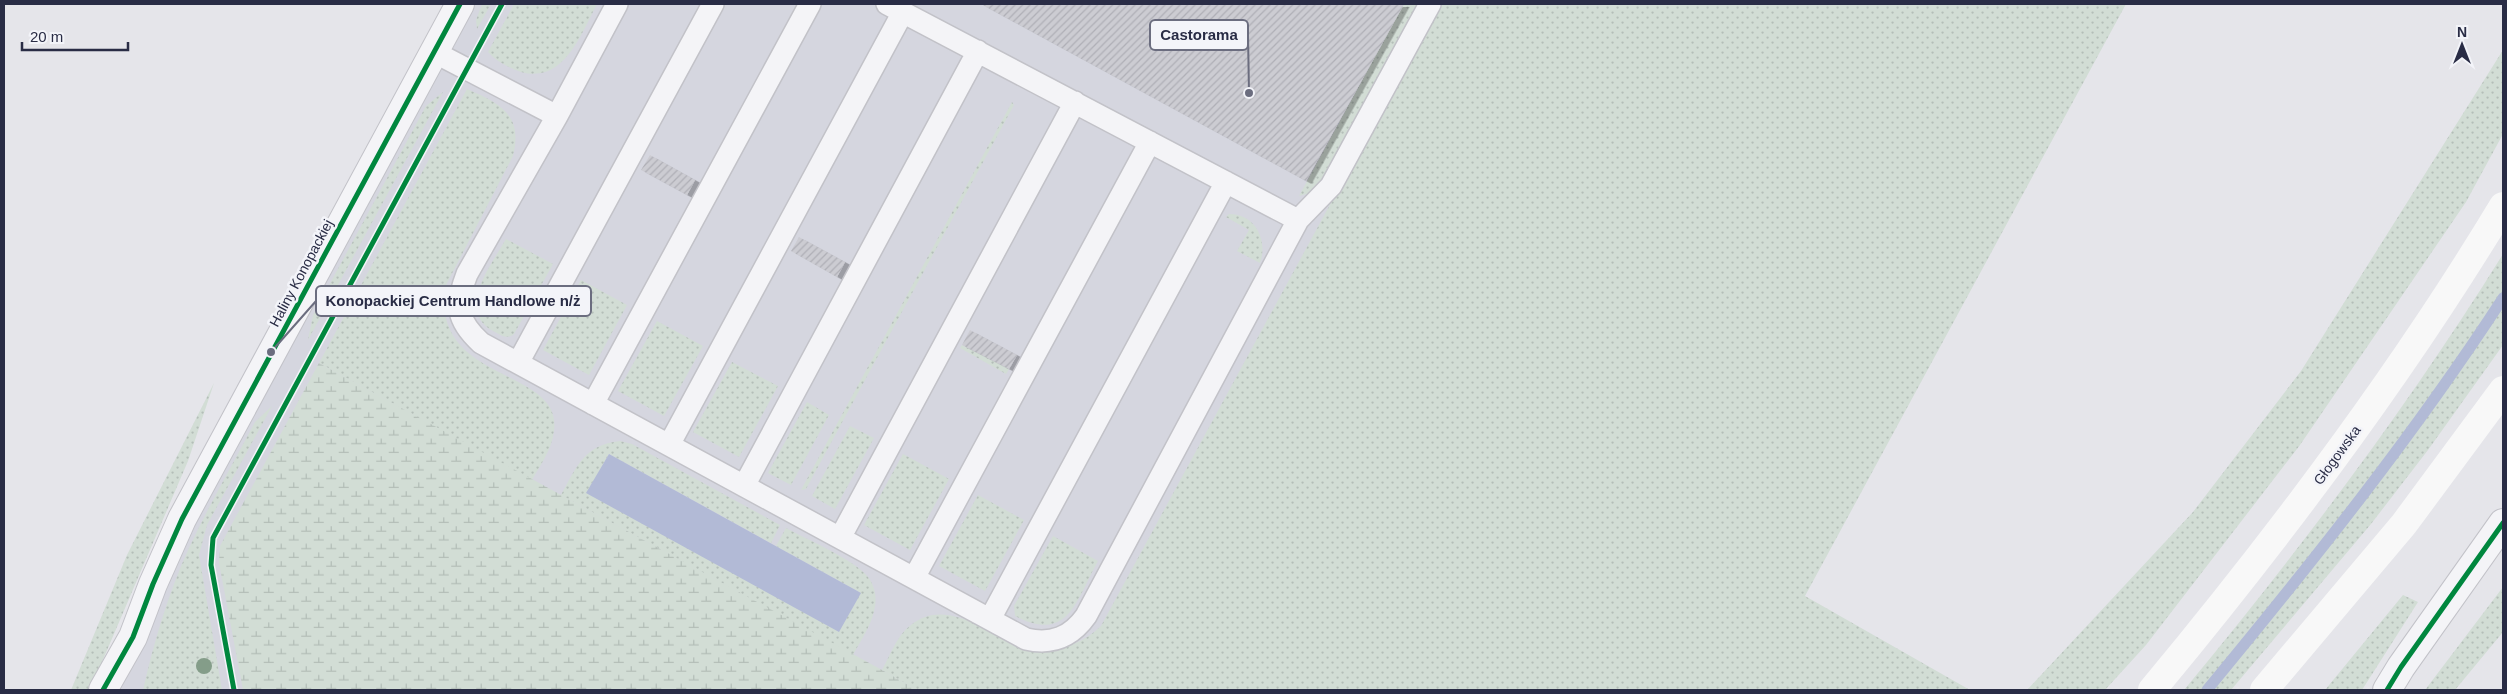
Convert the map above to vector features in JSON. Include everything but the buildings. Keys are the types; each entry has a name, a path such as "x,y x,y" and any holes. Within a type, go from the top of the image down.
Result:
{"main road":[{"name":"Głogowska","path":"2152,690 2232,593 2326,471 2425,328 2503,206"},
{"path":"2264,690 2404,524 2503,390"}],"street":[{"name":"Haliny Konopackiej","path":"102,690 133,637 153,584 182,519 460,4"},
{"path":"2388,690 2401,667 2503,523"},
{"name":"Haliny Konopackiej","path":"125,690 133,637"}],"lane":[{"path":"617,4 557,116 467,274 459,301 462,321 469,332 482,343 593,404 1026,639 1038,642 1064,638 1078,628 1086,616 1298,220 1331,186 1430,4"},
{"path":"518,363 713,4"},
{"path":"593,404 810,4"},
{"path":"669,445 895,8 1298,220"},
{"path":"434,52 557,116"},
{"path":"744,486 978,52"},
{"path":"840,538 1075,102"},
{"path":"914,578 1150,142"},
{"path":"990,619 1226,182"}],"shaded area":[{"path":"460,4 1479,4 1104,690 103,690"}],"green space":[{"path":"482,4 491,4 477,29 476,20"},
{"path":"514,4 597,4 569,54 560,64 549,71 536,74 521,72 512,68 488,52"},
{"path":"1404,4 1419,4 1324,180 1310,193 1299,196"},
{"path":"1439,4 2126,4 1805,596 1970,690 917,690 882,670 906,629 932,615 954,616 1024,644 1049,648 1074,644 1101,626"},
{"path":"2503,50 2503,134 2466,202 2300,445 2146,645 2105,690 2027,690 2193,512 2301,371"},
{"path":"467,89 500,106 507,113 515,131 515,142 513,156 445,287 446,319 457,342 476,358 539,395 551,410 553,438 546,456 532,480 319,363"},
{"path":"443,92 308,340 313,315 426,106"},
{"path":"1012,102 1014,105 806,489 801,490"},
{"path":"1229,214 1238,215 1246,219 1258,230 1262,246 1260,263 1237,251 1249,230 1226,217"},
{"path":"506,239 553,264 514,334 506,337 493,331 482,322 477,311 477,299 480,286"},
{"path":"2503,254 2503,345 2428,450 2371,524 2231,690 2184,690 2269,585 2391,423"},
{"path":"581,280 627,305 589,375 543,350"},
{"path":"657,321 703,346 664,416 618,391"},
{"path":"962,345 1009,369 1006,374 960,348"},
{"path":"732,362 778,386 739,457 693,432"},
{"path":"319,363 917,690 243,690 219,563 220,546"},
{"path":"214,383 188,461 90,690 71,690 127,555"},
{"path":"807,402 829,415 791,485 768,473"},
{"path":"272,406 207,525 199,555 222,690 143,690 162,618 189,548 255,422"},
{"path":"850,426 874,438 835,509 812,496"},
{"path":"620,441 632,444 780,525 771,543 609,454 587,493 861,593 776,546 786,528 830,550 862,570 872,584 876,602 869,625 853,655 561,495 577,466 590,452 608,443"},
{"path":"903,454 949,479 910,550 864,525"},
{"path":"978,495 1024,520 985,591 939,566"},
{"path":"1053,536 1098,561 1076,603 1068,614 1059,621 1048,625 1033,623 1015,616 1014,606"},
{"path":"2503,587 2503,632 2455,690 2425,690"},
{"path":"2403,595 2418,602 2362,690 2325,690"}],"water":[{"path":"609,454 861,593 839,632 586,493"}],"waterway":[{"path":"2207,690 2361,498 2434,399 2503,298"}],"cycle path":[{"path":"103,690 133,637 153,584 182,519 460,4"},
{"path":"234,690 211,565 213,538 502,4"},
{"path":"2387,690 2401,667 2503,523"}],"place":[{"name":"Castorama","path":"1249,93"},
{"name":"Konopackiej Centrum Handlowe n/ż","path":"271,352"}]}
